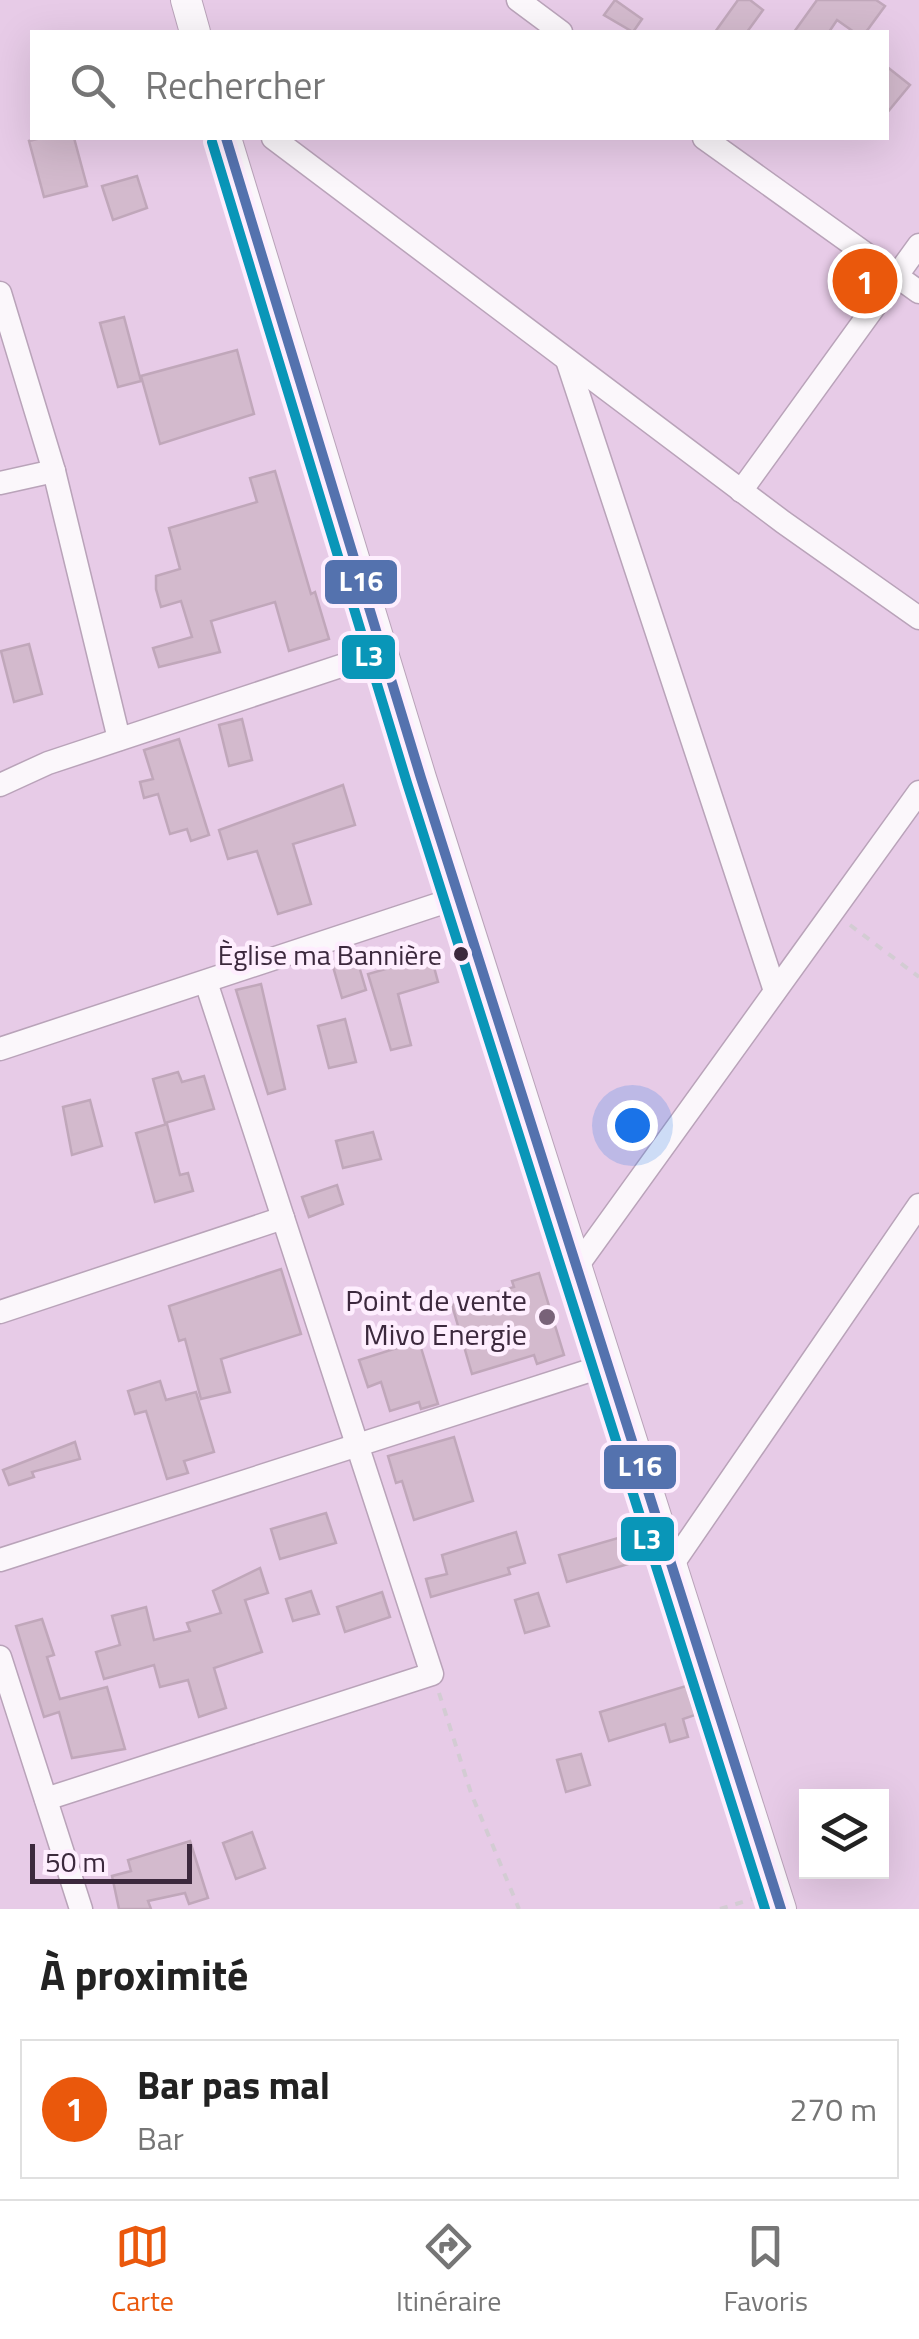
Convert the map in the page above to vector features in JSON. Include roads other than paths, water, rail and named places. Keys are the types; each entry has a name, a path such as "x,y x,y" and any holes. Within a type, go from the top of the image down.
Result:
{"main road":[{"path":"186,0 194,30"},
{"path":"227,140 575,1269 778,1901"}],"street":[{"path":"518,0 559,30"},
{"path":"276,140 741,491 919,618"},
{"path":"707,140 919,292"},
{"path":"741,491 919,245"},
{"path":"0,293 54,471 119,739"},
{"path":"567,360 775,990"},
{"path":"0,483 54,471"},
{"path":"0,785 119,739 383,652"},
{"path":"575,1269 919,792"},
{"path":"0,1050 460,897"},
{"path":"46,1799 432,1674 206,982"},
{"path":"672,1566 917,1214"},
{"path":"0,1312 282,1218"},
{"path":"0,1560 607,1365"},
{"path":"0,1657 81,1909"}],"place":[{"name":"Bar pas mal","path":"865,281"},
{"name":"Èglise ma Bannière","path":"461,954"},
{"name":"Point de vente Mivo Energie","path":"547,1317"}]}
